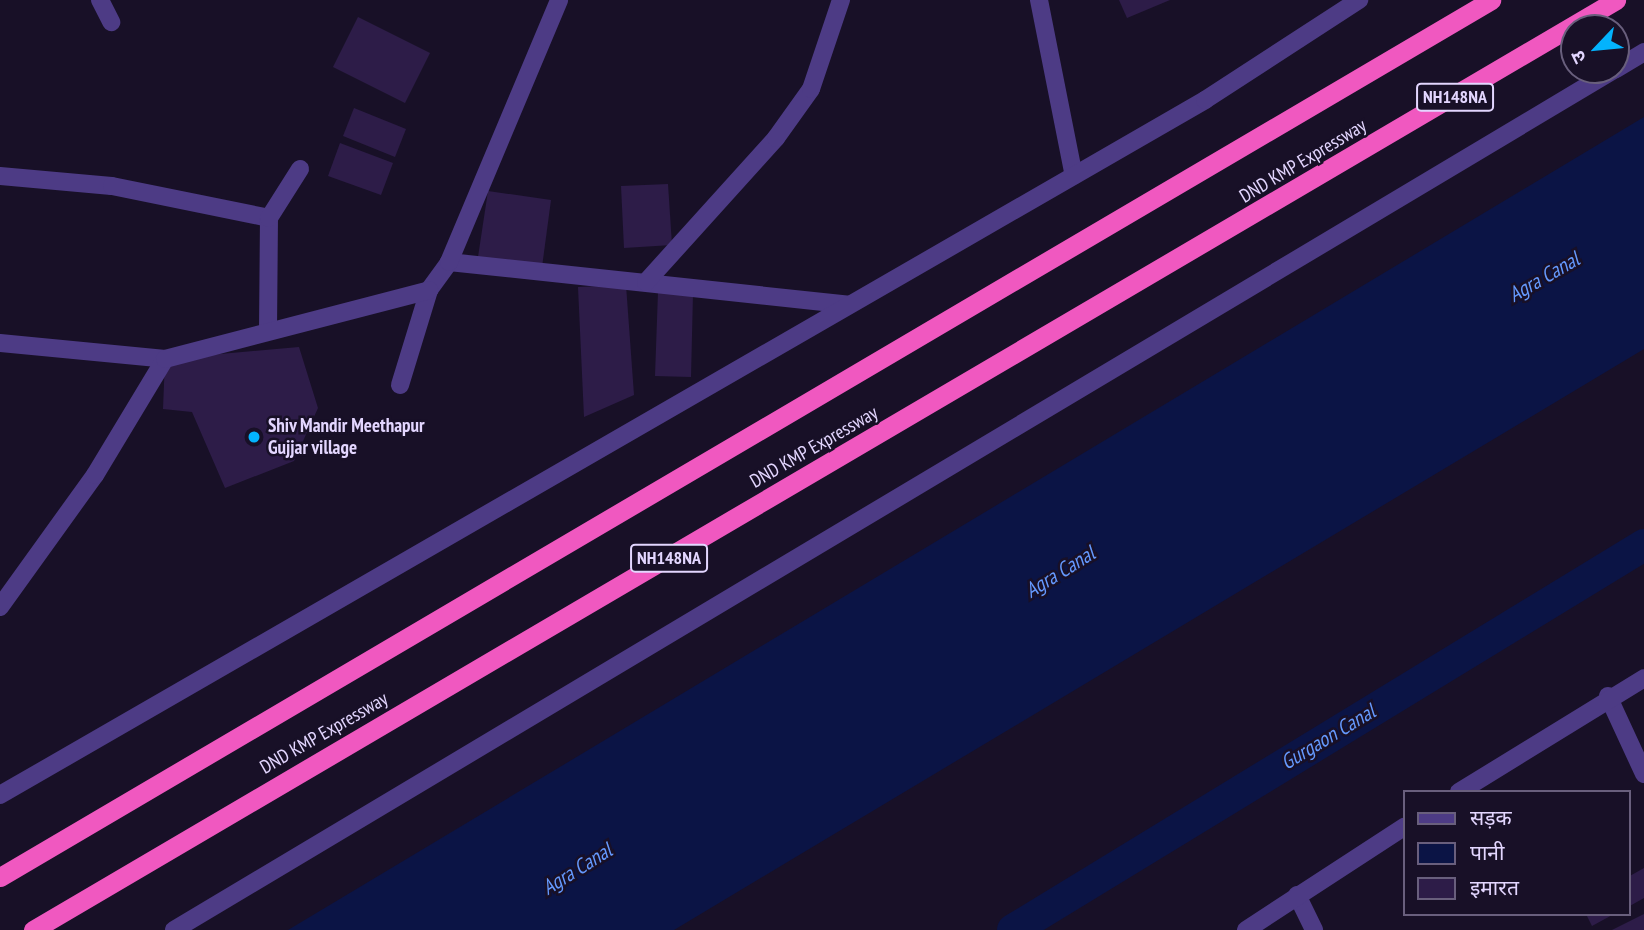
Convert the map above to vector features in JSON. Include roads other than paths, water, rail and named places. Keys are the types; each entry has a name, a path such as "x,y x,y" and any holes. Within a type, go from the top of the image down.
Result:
{"highway":[{"name":"DND KMP Expressway","path":"0,877 1259,139 1491,0"},
{"name":"DND KMP Expressway","path":"33,930 1294,193 1616,0"}],"street":[{"path":"100,0 111,22"},
{"path":"400,385 429,290 449,262 559,0"},
{"path":"646,282 783,128 811,89 835,34 841,0"},
{"path":"1039,0 1074,176"},
{"path":"0,795 1074,176 1359,0"},
{"path":"174,930 1590,84"},
{"path":"268,331 269,218 300,169"},
{"path":"0,176 112,186 269,218"},
{"path":"449,262 849,305"},
{"path":"0,343 165,359 429,290"},
{"path":"0,607 94,475 165,359"},
{"path":"1462,790 1608,696 1644,678"},
{"path":"1608,696 1644,774"},
{"path":"1253,927 1297,895 1402,828"},
{"path":"1297,895 1314,930"}],"water":[{"name":"Agra Canal","path":"1644,117 1644,349 674,930 288,930"}],"waterway":[{"name":"Gurgaon Canal","path":"1013,930 1644,545"}],"place":[{"name":"Shiv Mandir Meethapur Gujjar village","path":"254,437"}]}
